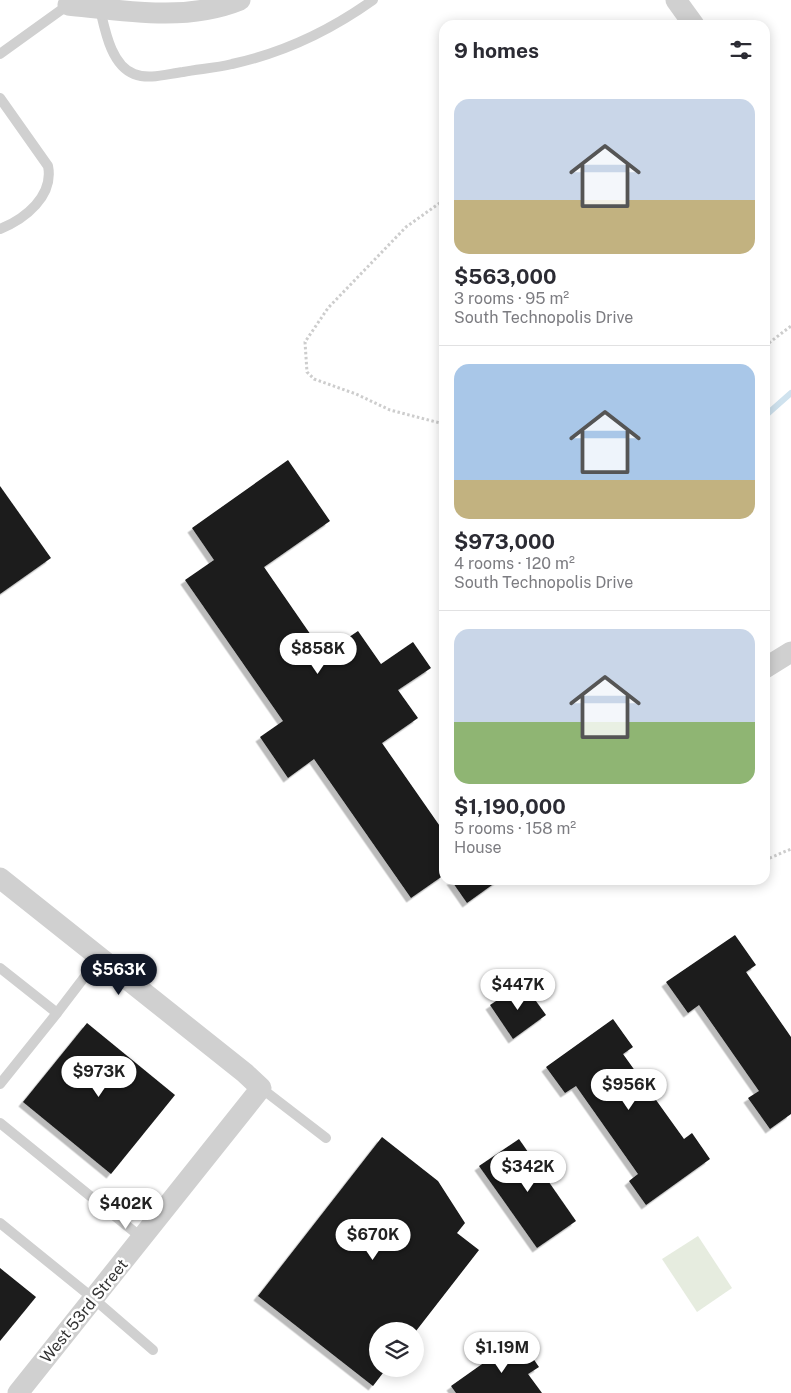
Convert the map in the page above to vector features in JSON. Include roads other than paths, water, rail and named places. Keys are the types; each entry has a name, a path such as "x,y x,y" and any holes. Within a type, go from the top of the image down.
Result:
{"street":[{"path":"676,0 690,20"},
{"path":"68,5 134,13 185,12 235,1"},
{"path":"770,665 791,652"},
{"path":"0,878 245,1073 261,1088"},
{"name":"West 53rd Street","path":"18,1393 261,1088"}],"lane":[{"path":"100,9 109,45 123,67 134,74 149,77 232,64 292,46 346,19 373,0"},
{"path":"0,54 68,5"},
{"path":"0,98 48,166 50,176 43,195 28,213 13,224 0,229"},
{"path":"0,1084 99,958"},
{"path":"0,968 57,1013"},
{"path":"261,1088 326,1138"},
{"path":"0,1123 142,1238"},
{"path":"0,1222 153,1350"}],"waterway":[{"path":"770,412 791,393"}]}
